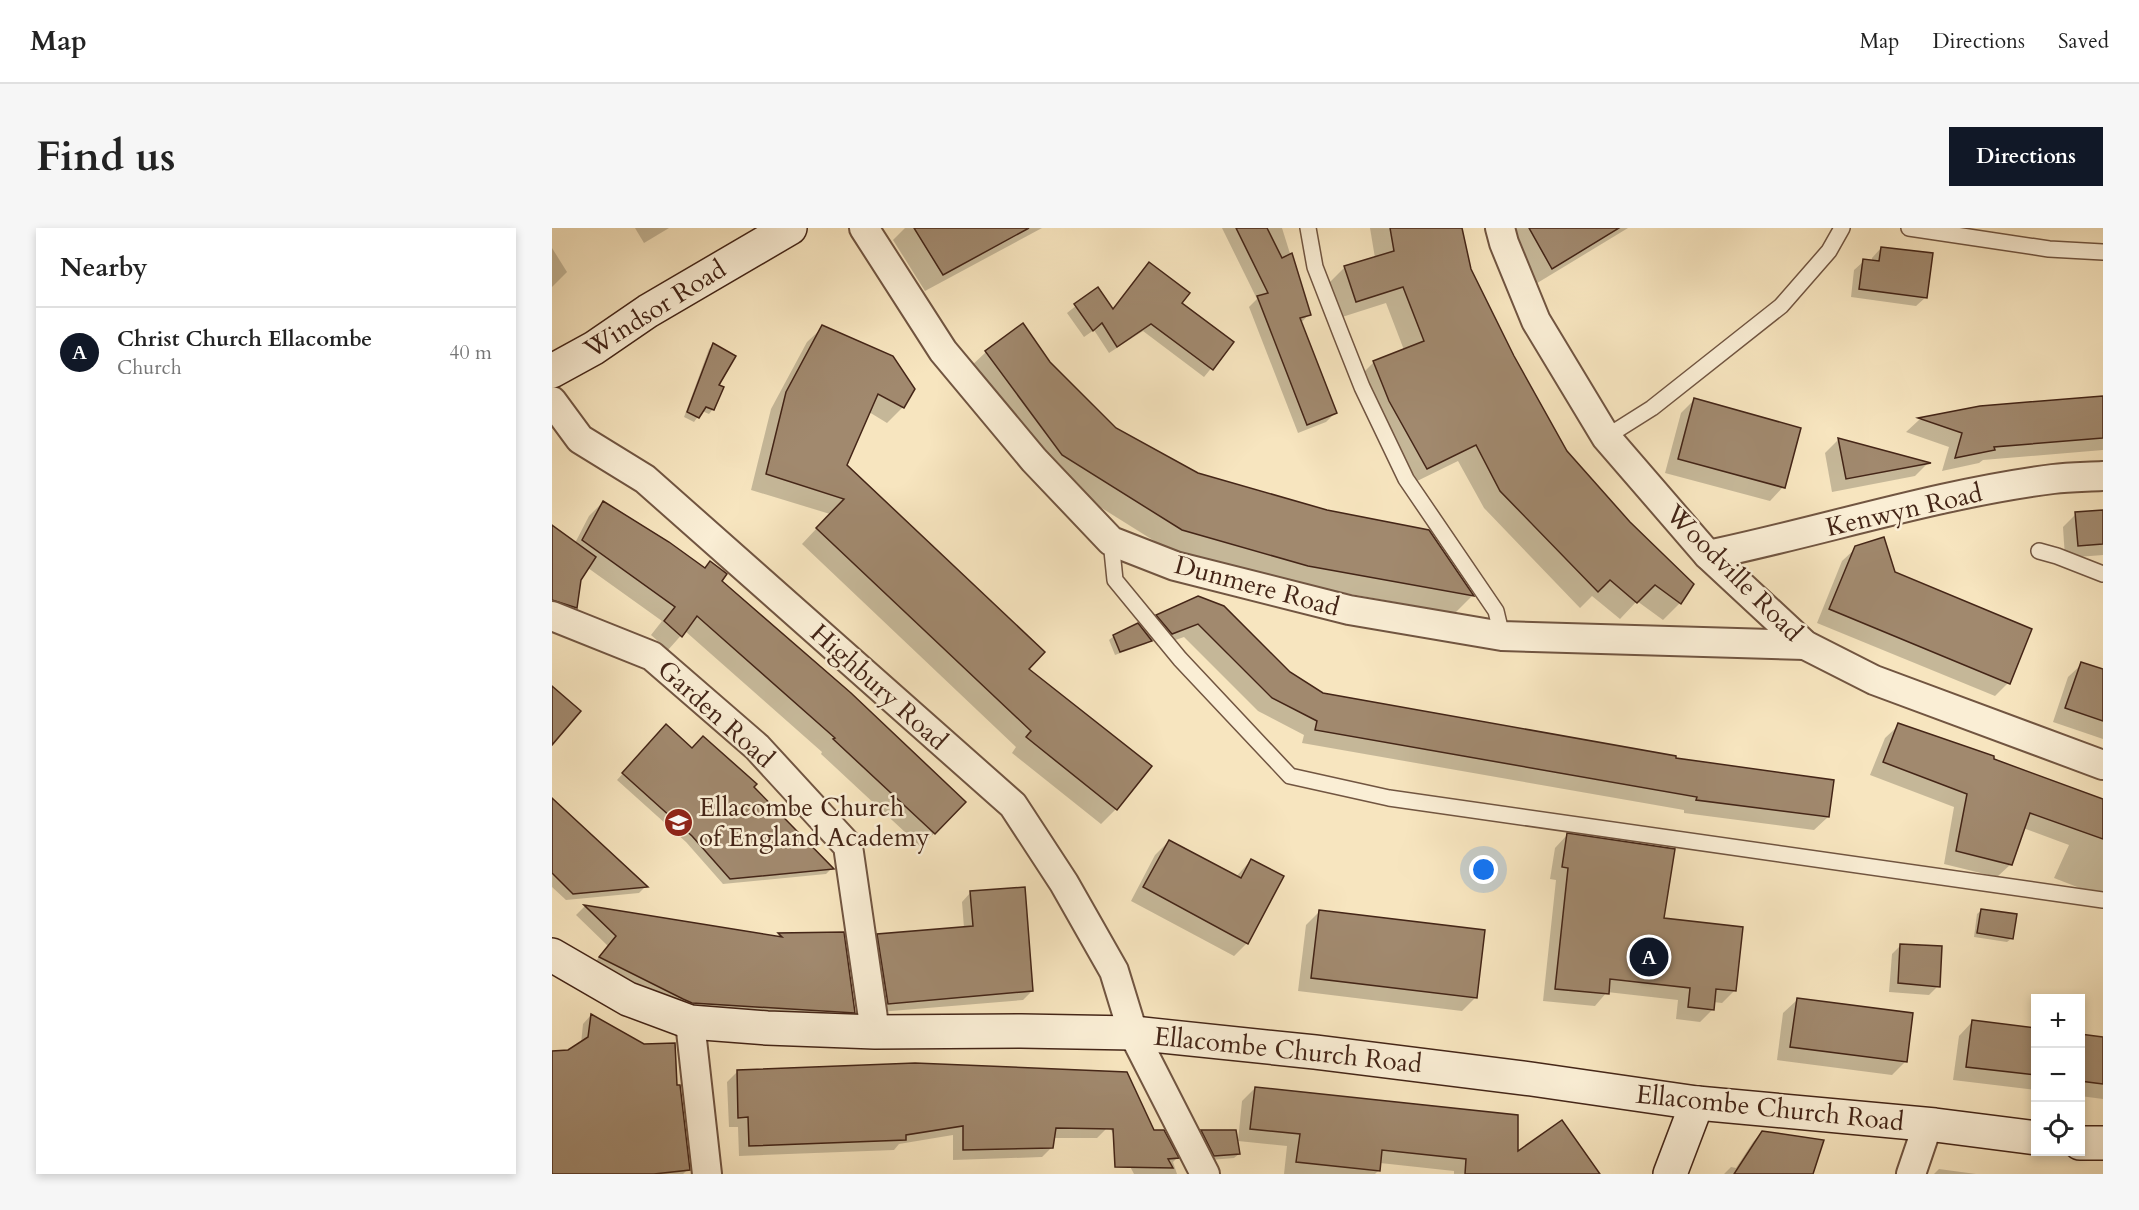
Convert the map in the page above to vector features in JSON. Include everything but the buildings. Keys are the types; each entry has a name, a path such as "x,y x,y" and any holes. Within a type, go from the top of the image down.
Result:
{"street":[{"name":"Windsor Road","path":"552,371 594,348 648,311 789,228"},
{"name":"Dunmere Road","path":"864,228 943,351 1034,460 1111,541 1175,566 1349,610 1502,636 1805,645"},
{"name":"Woodville Road","path":"1500,228 1536,321 1606,437 1708,555 1805,645 1874,680 2103,765"},
{"name":"Highbury Road","path":"552,401 580,439 645,479 1013,805 1064,883 1114,971 1133,1033 1205,1174"},
{"name":"Kenwyn Road","path":"1708,555 1936,500 2054,479 2103,477"},
{"name":"Garden Road","path":"552,616 652,656 757,747 848,846 874,1032"},
{"name":"Ellacombe Church Road","path":"552,956 628,999 690,1022 767,1028 874,1032 1021,1030 1133,1033 1315,1052 1531,1079 1697,1103 2031,1137"},
{"path":"690,1022 707,1174"},
{"path":"1670,1174 1697,1103"},
{"path":"1911,1174 1928,1125"},
{"path":"2085,1143 2103,1143"}],"lane":[{"path":"1308,228 1316,267 1362,387 1406,479 1496,611 1502,636"},
{"path":"1606,437 1652,408 1781,306 1829,251 1842,228"},
{"path":"1909,228 2049,249 2103,252"},
{"path":"1111,541 1115,580 1180,659 1290,776 1389,798 2103,900"},
{"path":"2039,551 2103,574"}],"place":[{"name":"Ellacombe Church of England Academy","path":"678,822"},
{"name":"Christ Church Ellacombe","path":"1649,957"}]}
